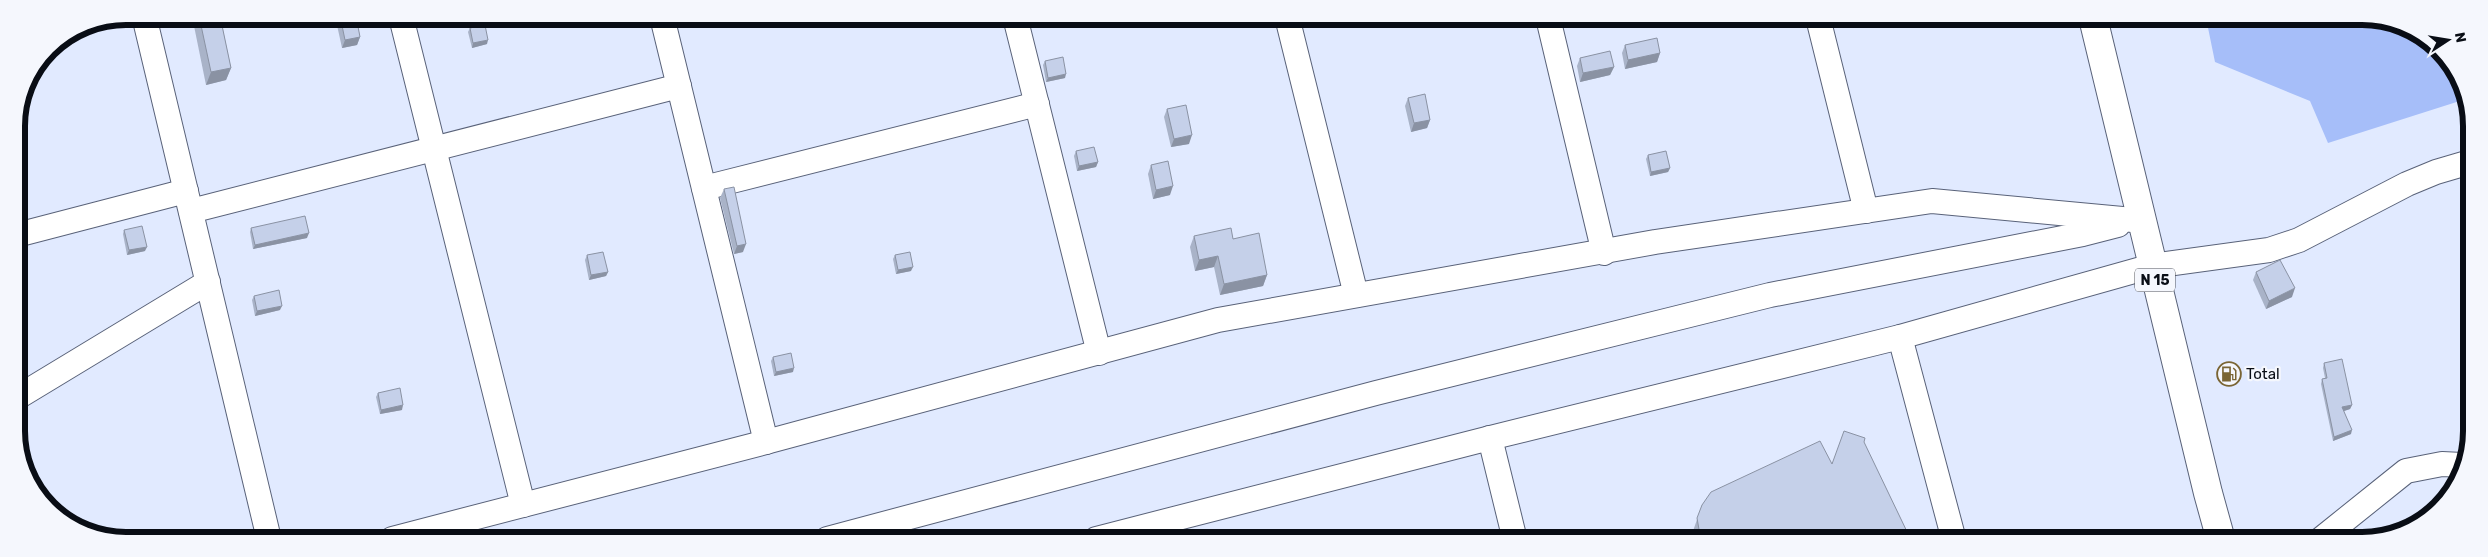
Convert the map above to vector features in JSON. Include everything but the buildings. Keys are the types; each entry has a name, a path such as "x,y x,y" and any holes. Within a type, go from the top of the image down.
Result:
{"main road":[{"name":"N 15","path":"2095,25 2137,219 2152,266 2219,532"}],"street":[{"path":"146,25 208,282 261,532"},
{"path":"403,25 523,505"},
{"path":"664,25 766,442"},
{"path":"1017,25 1099,353"},
{"path":"1289,25 1356,295"},
{"path":"1550,25 1604,253"},
{"path":"1820,25 1866,211"},
{"path":"25,233 434,149 679,86"},
{"path":"704,188 1037,104"},
{"path":"1156,532 1490,438 1900,337 2152,266 2251,253 2284,246 2407,184 2436,172 2463,164"},
{"path":"419,532 766,442 1218,320 1604,253 1655,242 1932,201 2137,219"},
{"path":"853,532 1376,393 1770,295 2083,234 2137,219"},
{"path":"25,393 208,282"},
{"path":"1900,337 1952,532"},
{"path":"1490,438 1513,532"},
{"path":"2330,532 2406,471 2442,464 2457,465"}],"shaded area":[{"path":"2207,25 2368,25 2394,30 2423,46 2423,65 2442,65 2453,82 2460,101 2328,143 2310,101 2215,62"}],"place":[{"name":"Total","path":"2229,374"}]}
